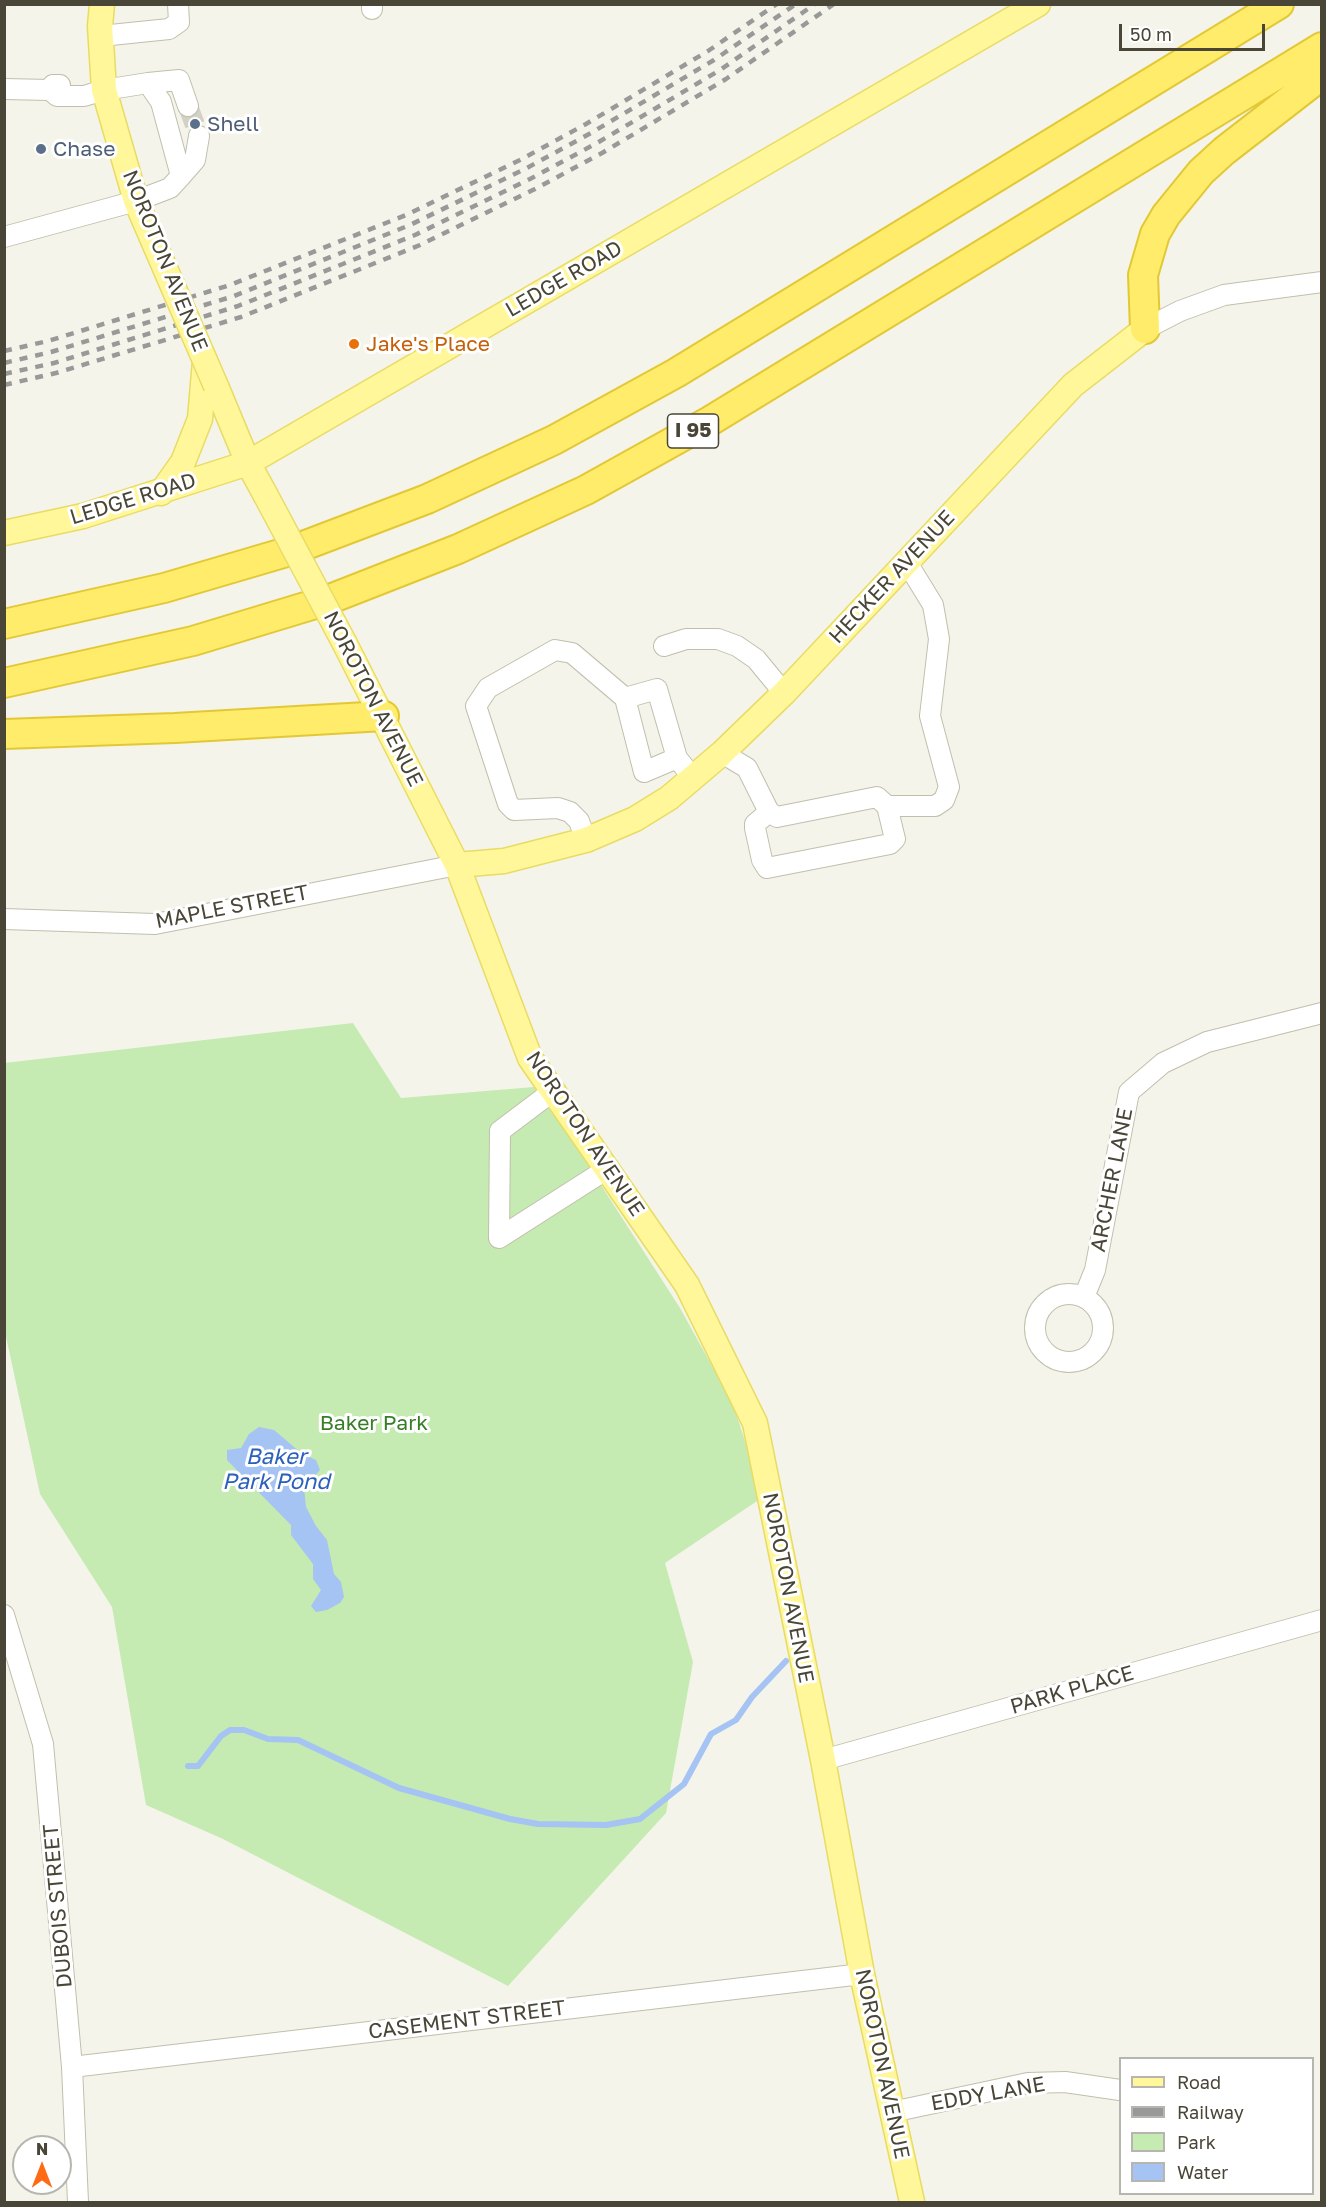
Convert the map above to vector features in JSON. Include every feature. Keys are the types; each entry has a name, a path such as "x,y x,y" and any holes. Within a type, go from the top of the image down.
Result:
{"highway":[{"name":"I 95","path":"4,624 164,588 290,551 427,499 554,440 676,373 1279,4"},
{"name":"I 95","path":"4,683 193,641 325,601 458,549 586,490 710,421 1322,47"},
{"path":"1145,329 1143,274 1155,234 1166,215 1195,179 1224,151 1322,75"},
{"path":"4,734 152,729 384,716"}],"main road":[{"name":"NOROTON AVENUE","path":"102,4 104,87 136,201 248,463 384,716 457,865 530,1058 687,1285 755,1423 823,1760 862,1974 912,2202"},
{"name":"LEDGE ROAD","path":"4,533 83,516 161,493 248,463 1038,4"},
{"name":"HECKER AVENUE","path":"457,865 504,861 586,840 635,819 669,798 722,753 784,693 1073,385 1145,329"},
{"path":"161,493 183,462 201,419 205,361"}],"street":[{"path":"101,36 169,29 179,22 178,4"},
{"path":"4,89 50,90 57,96 84,96 104,87 179,80 188,106"},
{"path":"148,83 161,102 181,176"},
{"path":"4,237 136,201 170,189 195,160 199,136"},
{"name":"HECKER AVENUE","path":"1145,329 1180,311 1224,295 1322,282"},
{"path":"722,753 747,768 769,812 777,817 873,796 887,806 935,806 944,800 949,787 930,716 939,639 933,606 906,561"},
{"path":"664,646 686,639 718,639 737,646 756,659 784,693"},
{"path":"586,840 579,821 570,812 558,808 514,810 508,804 476,706 488,688 555,650 572,653 625,698 644,772 677,758"},
{"path":"625,698 657,689 677,758 693,778"},
{"path":"769,812 755,824 755,828 762,860 767,868 773,869 891,844 895,835 887,806"},
{"name":"MAPLE STREET","path":"4,919 155,924 457,865"},
{"name":"ARCHER LANE","path":"1084,1297 1095,1270 1129,1092 1163,1064 1207,1042 1322,1013"},
{"path":"553,1092 500,1131 499,1238 607,1169"},
{"name":"DUBOIS STREET","path":"4,1615 43,1744 72,2067 78,2202"},
{"name":"PARK PLACE","path":"823,1760 1322,1620"},
{"name":"CASEMENT STREET","path":"72,2067 862,1974"},
{"name":"EDDY LANE","path":"892,2112 1028,2083 1065,2082 1119,2090"}],"green space":[{"name":"Baker Park","path":"353,1023 401,1098 534,1087 572,1140 680,1308 733,1404 763,1497 665,1563 693,1662 666,1813 508,1986 223,1839 146,1805 112,1607 40,1494 5,1332 4,1063"}],"water":[{"name":"Baker Park Pond","path":"259,1427 274,1430 301,1453 316,1460 320,1470 304,1488 306,1507 327,1540 334,1574 341,1582 344,1597 340,1603 327,1610 316,1612 311,1606 321,1590 313,1579 313,1564 291,1535 291,1525 227,1460 227,1450 241,1448 249,1434"}],"waterway":[{"path":"188,1766 198,1766 221,1736 230,1730 244,1730 268,1739 298,1740 399,1788 510,1819 538,1824 606,1825 640,1819 684,1784 711,1734 736,1720 752,1697 786,1661"}],"tunnel":[{"path":"188,106 199,136"}],"railway":[{"path":"4,351 48,341 230,285 406,215 520,160 586,124 708,51 777,4"},
{"path":"4,363 51,352 234,296 410,225 525,169 591,133 714,60 796,4"},
{"path":"4,374 54,363 238,306 415,235 530,179 597,143 720,70 815,4"},
{"path":"4,385 56,373 241,317 420,245 535,189 602,153 726,79 834,4"}],"place":[{"name":"Shell","path":"195,124"},
{"name":"Chase","path":"41,149"},
{"name":"Jake's Place","path":"354,344"}]}
